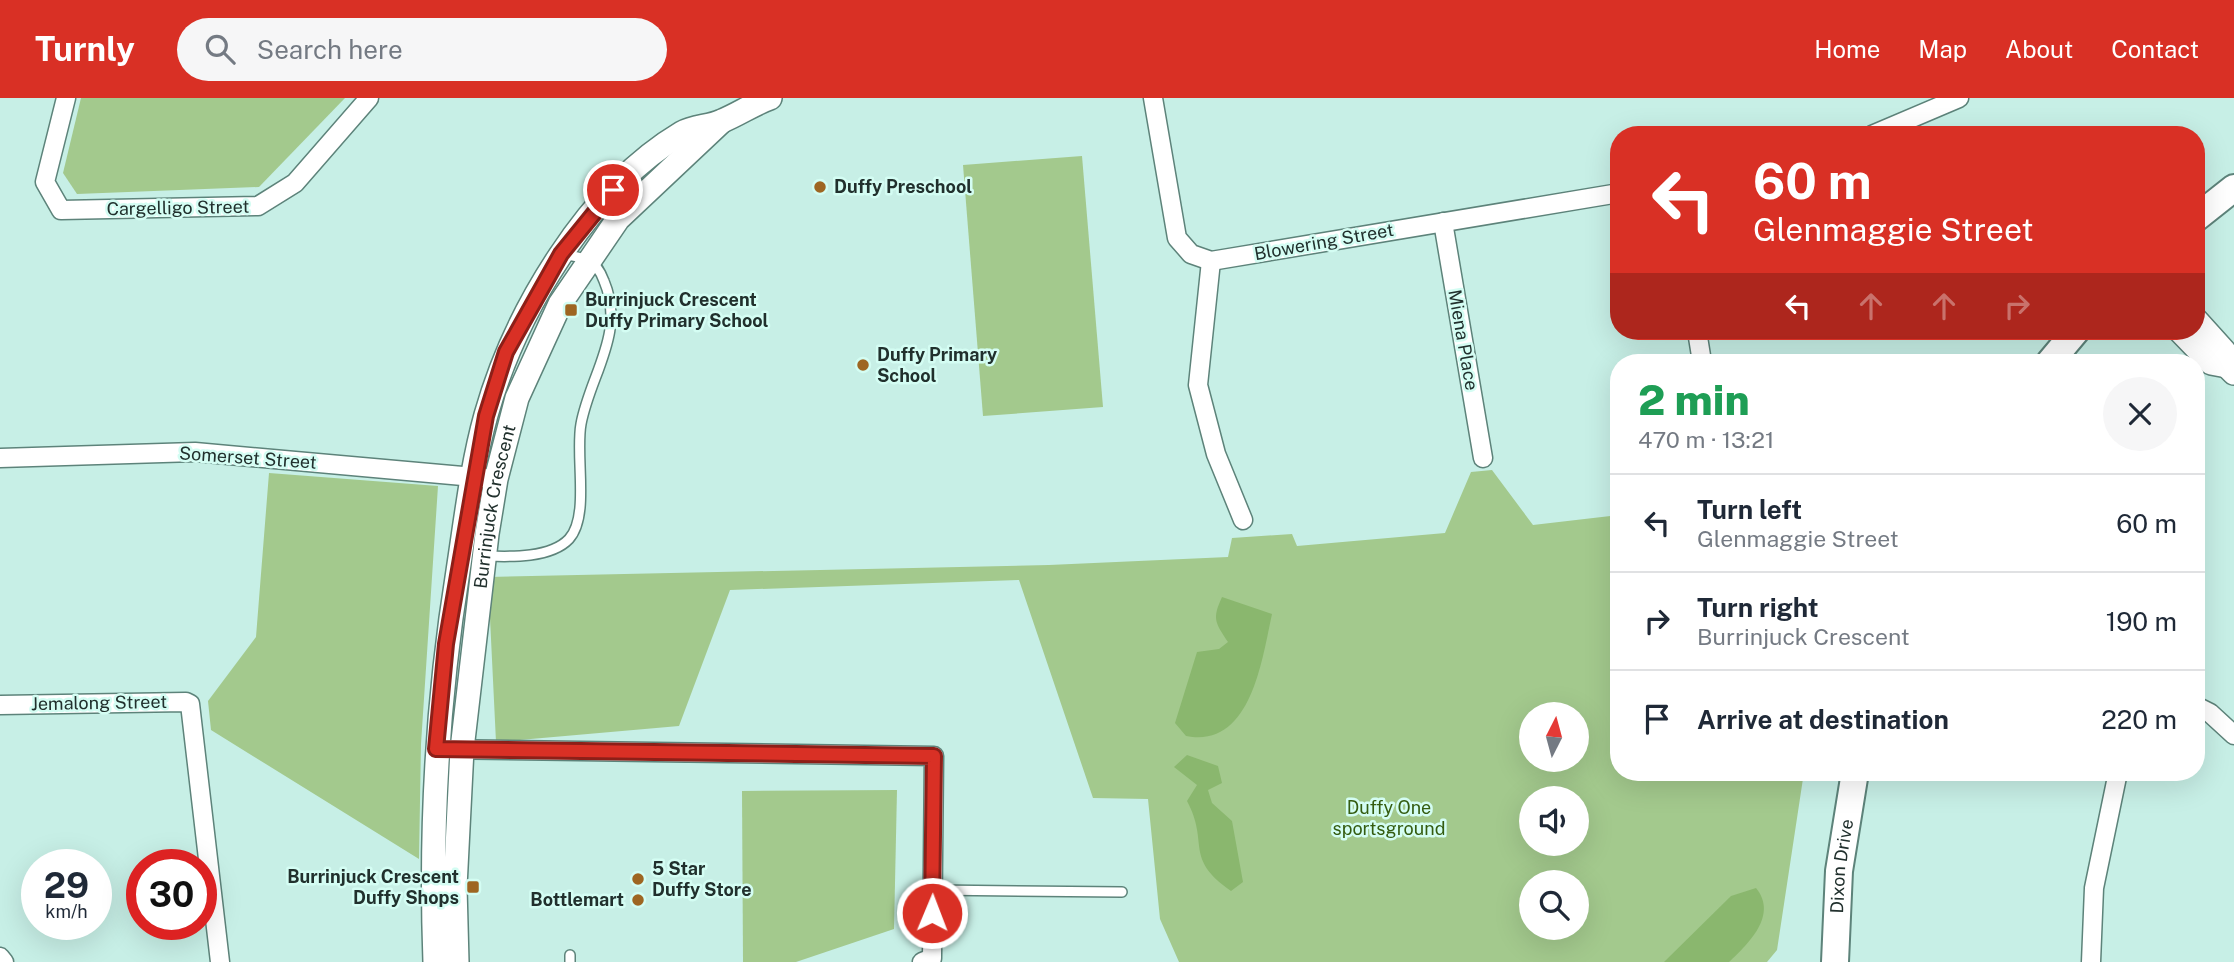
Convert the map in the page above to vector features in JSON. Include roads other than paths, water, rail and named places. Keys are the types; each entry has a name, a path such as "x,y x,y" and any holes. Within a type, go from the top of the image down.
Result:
{"main road":[{"path":"2205,211 2234,188"},
{"path":"2057,354 2068,340"},
{"name":"Dixon Drive","path":"1835,962 1839,872 1854,781"}],"street":[{"name":"Cargelligo Street","path":"66,98 46,182 61,210 258,206 295,183 369,98"},
{"path":"1153,98 1177,239 1191,254 1211,261 1198,385 1216,454 1243,520"},
{"path":"1893,126 1959,98"},
{"name":"Burrinjuck Crescent","path":"435,962 433,837 436,749 446,644 474,544 496,479 517,398 561,304 618,219 721,122 761,99"},
{"name":"Burrinjuck Crescent","path":"457,962 455,887 474,544 473,477 486,416 506,352 561,254 598,205 628,175 683,132 721,122"},
{"name":"Blowering Street","path":"1211,261 1610,194"},
{"name":"Miena Place","path":"1443,222 1483,458"},
{"path":"2205,330 2224,351 2231,370"},
{"path":"2189,340 2202,354"},
{"path":"2205,357 2211,363 2231,370"},
{"name":"Somerset Street","path":"0,458 195,452 496,479"},
{"name":"Jemalong Street","path":"0,705 190,704 220,962"},
{"path":"2205,710 2234,735"},
{"path":"436,749 934,756 932,958 922,962"},
{"path":"2091,962 2094,888 2116,781"},
{"path":"0,957 4,962"}],"lane":[{"path":"474,544 543,553 569,540 579,520 578,451 581,422 611,334 611,303 599,270 590,261 561,254"},
{"path":"933,890 1122,892"}],"place":[{"name":"Duffy Preschool","path":"820,187"},
{"name":"Burrinjuck Crescent Duffy Primary School","path":"571,310"},
{"name":"Duffy Primary School","path":"863,365"},
{"name":"5 Star Duffy Store","path":"638,879"},
{"name":"Burrinjuck Crescent Duffy Shops","path":"473,887"},
{"name":"Bottlemart","path":"638,900"}],"park label":[{"name":"Duffy One sportsground","path":"1389,818"}]}
